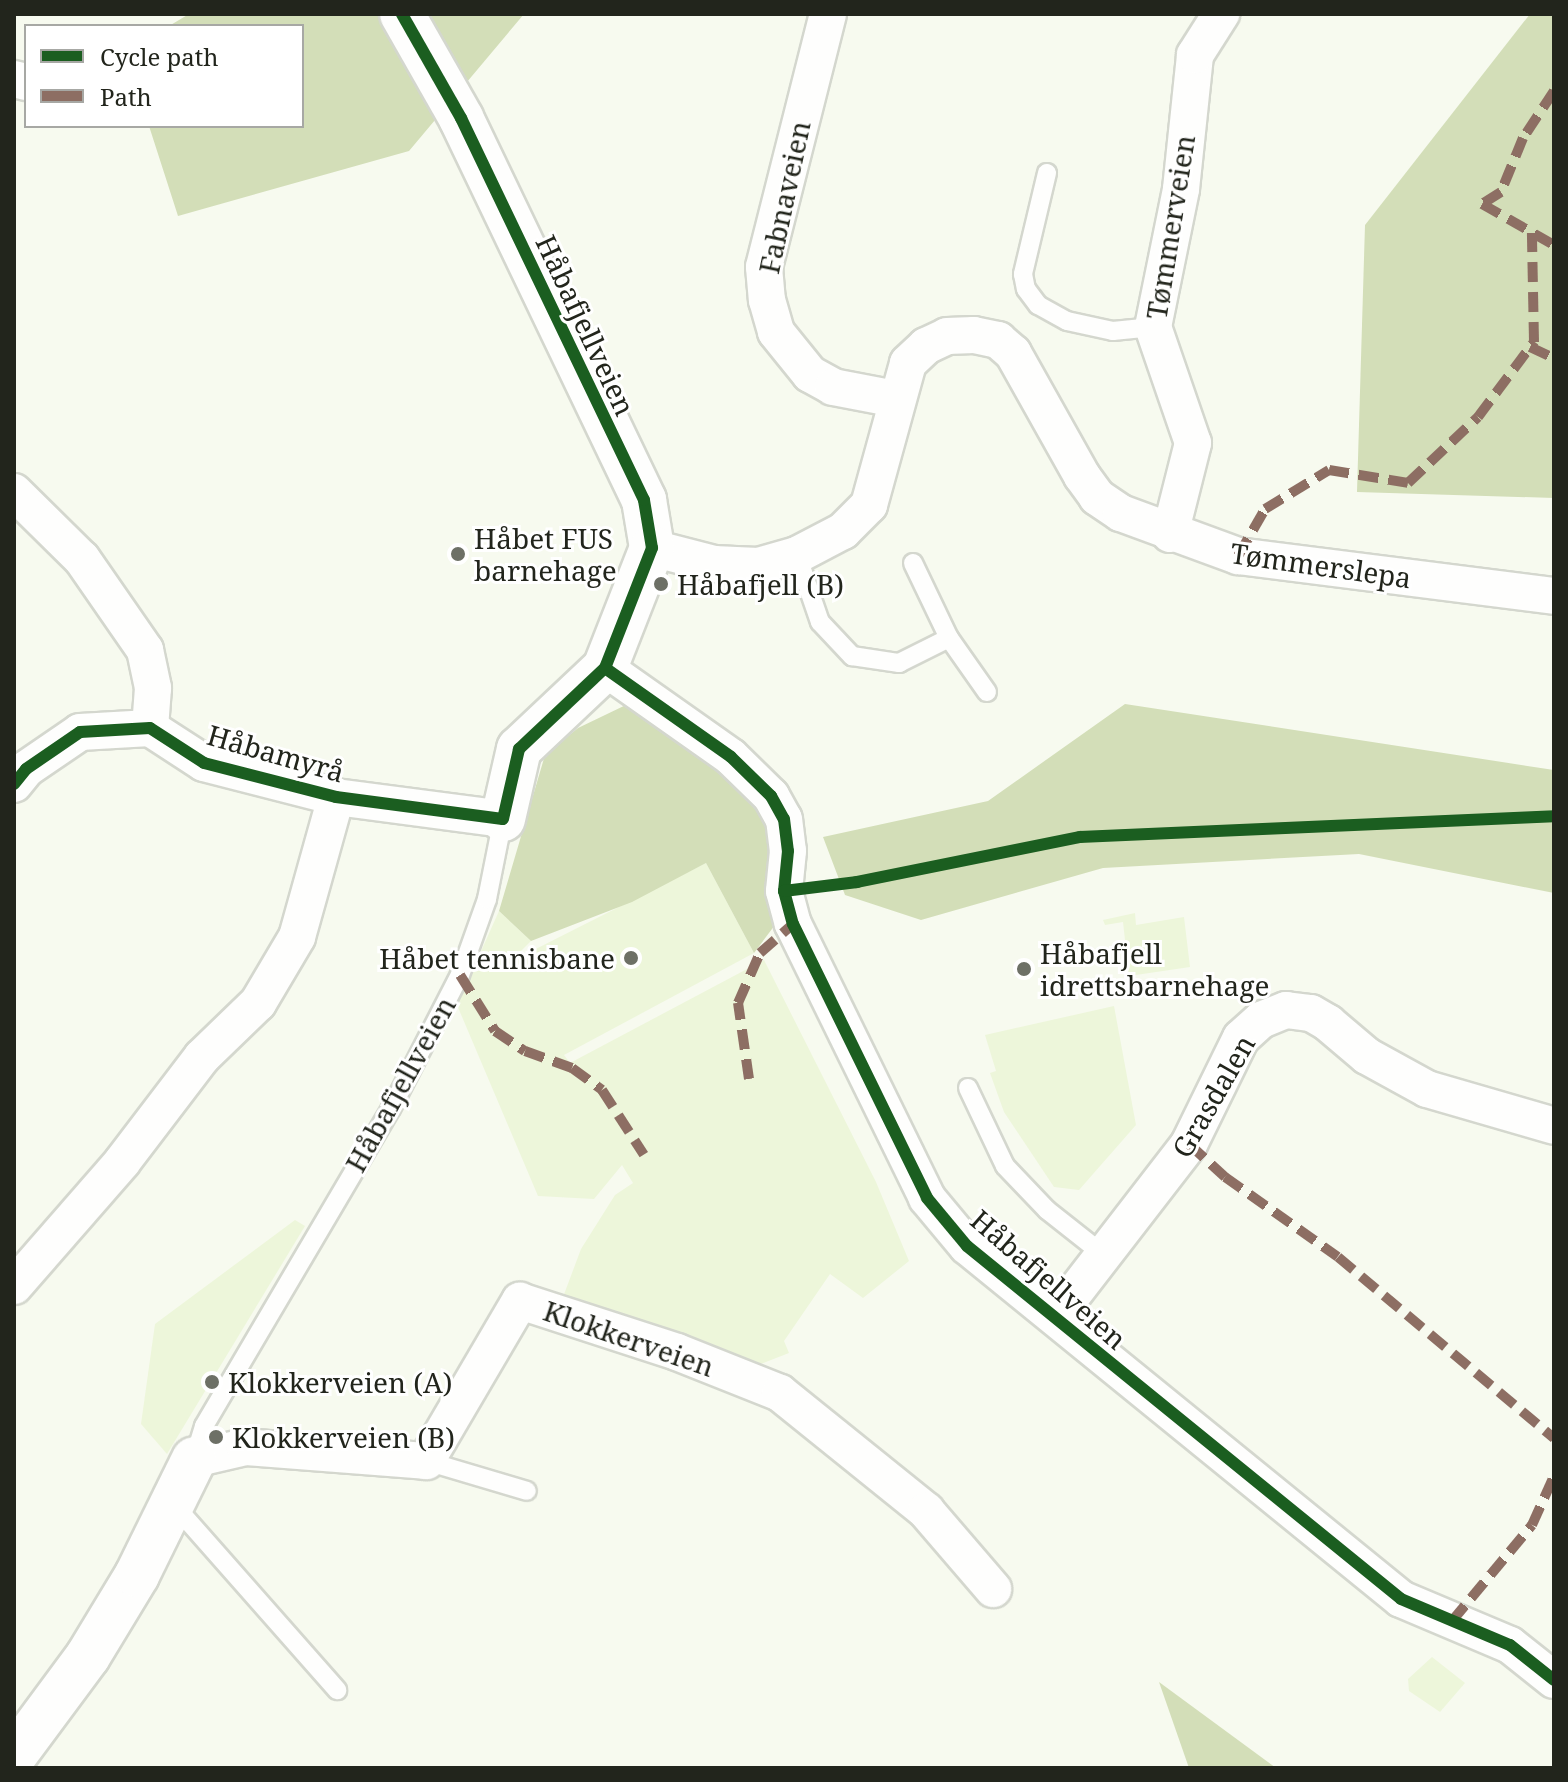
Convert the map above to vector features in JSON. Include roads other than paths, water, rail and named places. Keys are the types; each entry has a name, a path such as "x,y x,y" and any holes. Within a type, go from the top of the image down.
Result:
{"street":[{"name":"Håbafjellveien","path":"402,14 461,118 644,500 652,548 605,668 519,749 503,819"},
{"name":"Fabnaveien","path":"828,14 767,251 767,300 776,332 810,374 833,387 896,399"},
{"name":"Tømmerveien","path":"1170,534 1193,443 1153,327 1181,189 1195,55 1221,14"},
{"name":"Tømmerslepa","path":"652,548 714,564 758,566 797,555 843,531 869,505 884,465 896,399 908,363 926,346 947,336 998,340 1013,353 1097,497 1170,534 1238,556 1554,596"},
{"path":"14,492 82,559 145,650 153,688 150,728 80,732 26,769 14,784"},
{"name":"Håbafjellveien","path":"605,668 731,757 771,796 784,819 788,851 784,891 793,924 927,1198 967,1246 1057,1315 1128,1380 1401,1599 1510,1645 1554,1680"},
{"name":"Håbamyrå","path":"150,728 204,763 336,797 503,819"},
{"name":"Håbamyrå","path":"14,1286 122,1162 202,1057 258,1003 297,937 336,797"},
{"name":"Grasdalen","path":"1057,1315 1189,1144 1241,1038 1261,1020 1286,1010 1319,1018 1367,1056 1427,1089 1554,1126"},
{"name":"Klokkerveien","path":"426,1461 520,1301 677,1352 780,1393 926,1511 993,1589"},
{"path":"14,1756 88,1656 174,1505 194,1459 245,1447 426,1461"}],"lane":[{"path":"1047,173 1023,274 1026,289 1038,305 1067,321 1113,331 1153,327"},
{"path":"797,555 820,622 852,656 899,663 949,638"},
{"path":"913,563 949,638 987,692"},
{"name":"Håbafjellveien","path":"194,1459 204,1426 391,1109 460,975 487,899 503,819"},
{"path":"968,1088 1005,1166 1047,1210 1104,1255"},
{"path":"426,1461 527,1491"},
{"path":"174,1505 337,1690"}],"place":[{"name":"Håbet FUS barnehage","path":"458,554"},
{"name":"Håbafjell (B)","path":"661,584"},
{"name":"Håbet tennisbane","path":"631,958"},
{"name":"Håbafjell idrettsbarnehage","path":"1024,969"},
{"name":"Klokkerveien (A)","path":"212,1382"},
{"name":"Klokkerveien (B)","path":"216,1437"}]}
